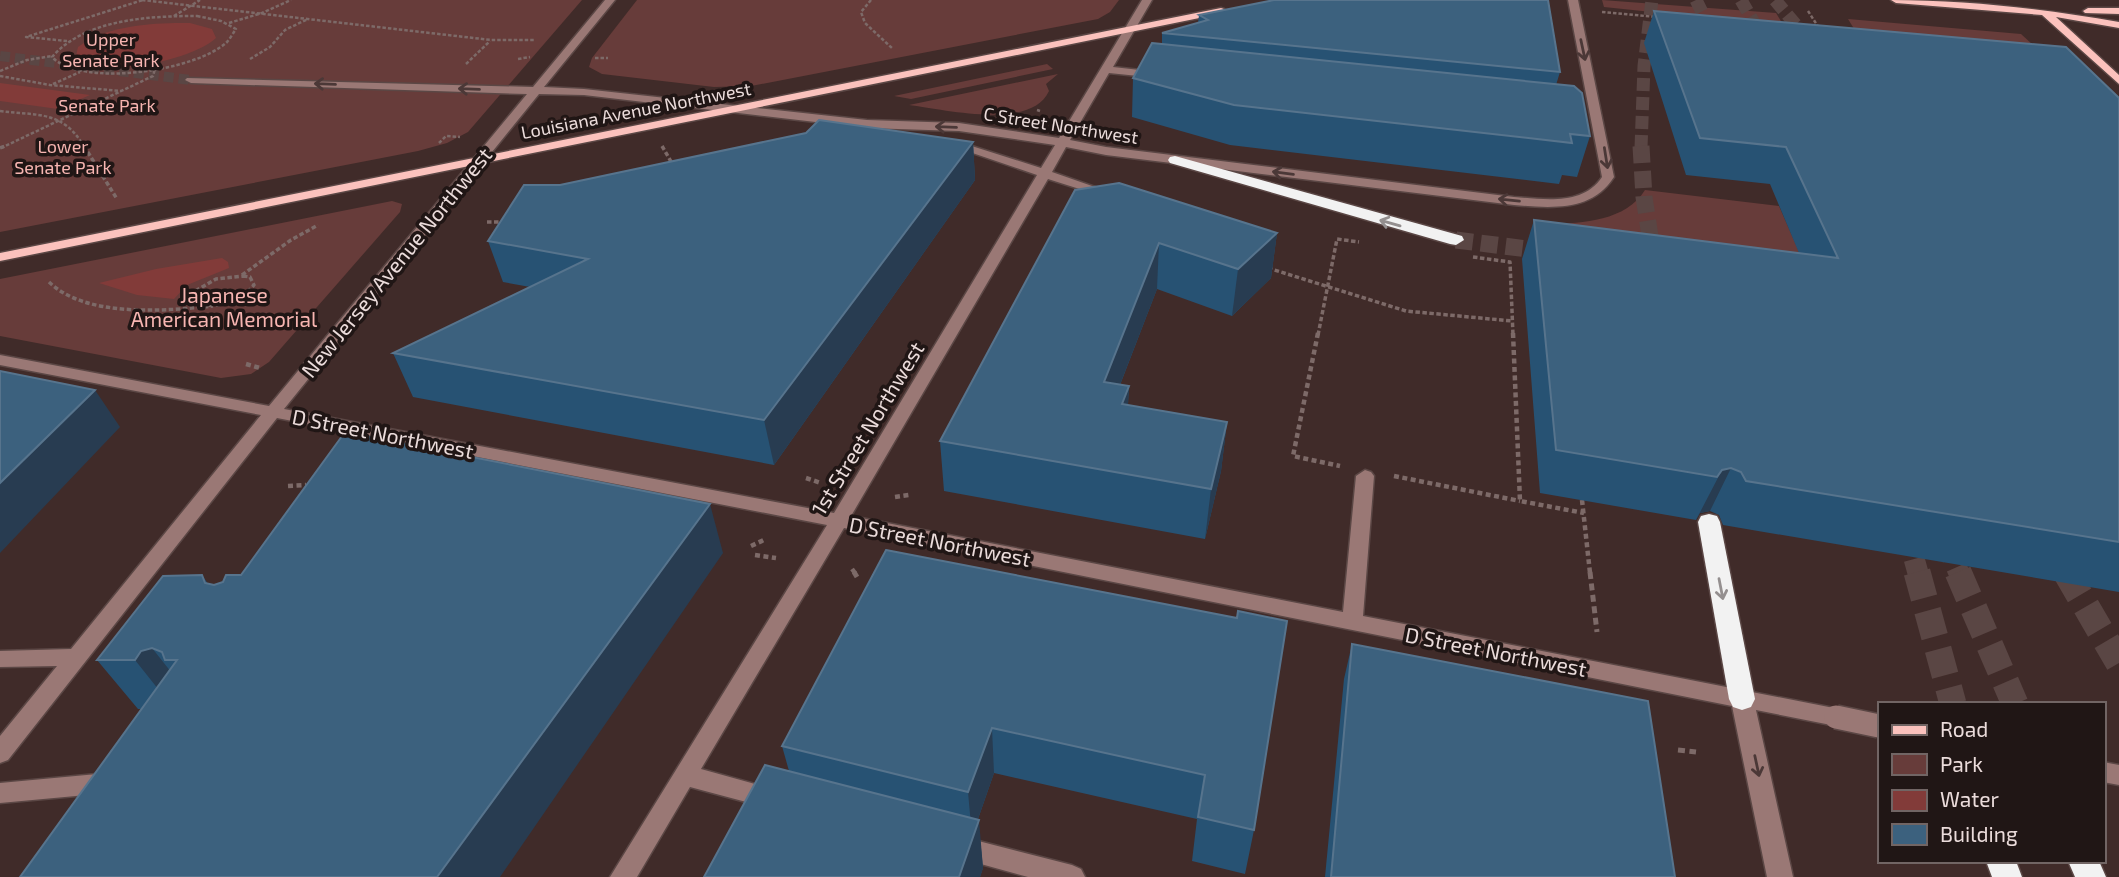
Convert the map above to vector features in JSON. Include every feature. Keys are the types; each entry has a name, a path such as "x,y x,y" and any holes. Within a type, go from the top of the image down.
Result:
{"highway":[{"path":"1175,160 1456,240"},
{"path":"1709,522 1742,699"}],"main road":[{"path":"1896,0 2046,12 2119,11"},
{"path":"2020,0 2046,12 2119,25"},
{"path":"2040,0 2046,12 2119,81"},
{"name":"Louisiana Avenue Northwest","path":"0,257 1228,10"}],"street":[{"name":"New Jersey Avenue Northwest","path":"0,753 610,0"},
{"name":"1st Street Northwest","path":"623,877 839,521 1147,0"},
{"path":"1573,0 1600,123 1586,122"},
{"path":"1105,69 1174,77"},
{"name":"C Street Northwest","path":"191,80 584,92 867,124 959,127 1175,160 1549,203 1577,200 1598,191 1608,177 1600,123"},
{"path":"867,124 939,141 1115,197"},
{"name":"D Street Northwest","path":"0,360 839,521 1878,726"},
{"path":"1352,622 1365,476"},
{"path":"120,602 145,600"},
{"path":"0,659 77,656"},
{"path":"1742,699 1780,877"},
{"path":"0,793 105,785 128,772"},
{"path":"684,775 793,804"},
{"path":"939,842 1072,877"}],"path":[{"path":"67,41 26,37 143,0 491,40 534,40"},
{"path":"174,16 200,0"},
{"path":"228,23 262,13 291,0"},
{"path":"871,0 861,12 865,23 893,50"},
{"path":"1595,11 1664,18"},
{"path":"1808,11 1823,34"},
{"path":"0,74 27,60 53,55 59,46 67,41 118,24 174,16 207,17 228,23 236,29 234,37 226,45 194,59 155,69 113,73 81,72 59,65 53,55"},
{"path":"247,60 270,47 285,30 309,19"},
{"path":"518,59 530,57"},
{"path":"592,58 608,58"},
{"path":"0,148 153,76 155,69"},
{"path":"50,85 81,72"},
{"path":"0,74 50,85 122,91"},
{"path":"0,111 60,119 76,132 117,198"},
{"path":"446,136 460,137"},
{"path":"661,145 678,174"},
{"path":"487,222 514,222"},
{"path":"241,276 291,240 318,225"},
{"path":"1346,467 1293,456 1337,239 1364,242"},
{"path":"1469,256 1510,262 1520,501"},
{"path":"1258,265 1406,311 1512,321"},
{"path":"49,282 52,288 65,295 95,305 156,310 213,306 235,300 251,290 254,281 241,276 215,279 192,293 190,298 196,304 213,306"},
{"path":"246,364 260,368"},
{"path":"1386,475 1584,513"},
{"path":"806,478 821,483"},
{"path":"288,486 306,485"},
{"path":"895,497 909,495"},
{"path":"1582,500 1597,632"},
{"path":"751,546 766,539"},
{"path":"755,555 776,558"},
{"path":"852,569 857,577"},
{"path":"1678,750 1696,752"}],"green space":[{"name":"Senate Park","path":"0,0 582,0 468,132 447,143 418,151 0,232"},
{"path":"637,0 1119,0 1110,12 1098,19 751,86 714,87 602,74 589,67 592,58"},
{"path":"1602,0 1776,13 1784,26 1604,7"},
{"path":"1848,19 2021,34 2033,45 1856,32"},
{"path":"1047,64 1053,69 911,99 894,96"},
{"path":"1058,74 1046,84 1049,91 1039,103 1024,111 1006,114 963,113 909,105"},
{"path":"1645,190 1779,206 1819,297 1550,224 1590,221 1615,214 1637,200"},
{"name":"Japanese American Memorial","path":"392,201 402,204 400,212 269,362 251,374 221,378 0,336 0,279"}],"water":[{"path":"190,23 212,29 216,38 204,46 168,60 125,67 88,63 76,56 78,47 88,40 112,31"},
{"path":"0,83 90,95 58,109 0,101"},
{"path":"222,258 228,262 229,268 187,285 174,299 137,295 99,283 156,269"}],"building":[{"path":"1274,0 1548,0 1560,72 1162,33 1208,20 1199,15"},
{"path":"1654,11 2066,47 2119,98 2119,542 1746,481 1741,472 1731,468 1722,470 1717,477 1556,450 1534,220 1838,258 1786,147 1700,138"},
{"path":"1152,43 1574,86 1582,93 1590,136 1570,134 1572,143 1234,105 1133,78"},
{"path":"819,120 973,142 764,420 393,353 588,259 488,241 524,185 560,185 806,133"},
{"path":"1119,183 1277,233 1238,269 1159,243 1104,382 1129,386 1122,404 1227,422 1211,489 940,441 1075,190"},
{"path":"0,371 95,390 0,483"},
{"path":"345,432 710,504 437,877 20,877 177,660 165,660 162,652 152,648 141,651 135,660 97,660 163,576 202,575 205,583 214,585 223,582 226,575 241,575"},
{"path":"886,550 1237,618 1238,611 1287,621 1254,830 1198,817 1205,775 992,728 968,792 782,746"},
{"path":"1352,644 1648,701 1675,877 1331,877"},
{"path":"765,765 979,820 959,877 704,877"}],"tunnel":[{"path":"1641,147 1644,66 1652,0"},
{"path":"1696,0 1716,41"},
{"path":"1741,0 1766,44"},
{"path":"1775,0 1811,43"},
{"path":"0,56 191,80"},
{"path":"1641,147 1644,197 1654,262"},
{"path":"1456,240 1552,252"},
{"path":"1906,529 1918,573"},
{"path":"1944,539 1959,573"},
{"path":"2061,562 2067,573"},
{"path":"1917,572 1952,702"},
{"path":"1958,572 2014,702"},
{"path":"2066,572 2119,663"}],"park label":[{"name":"Upper Senate Park","path":"111,49"},
{"name":"Lower Senate Park","path":"63,156"}]}
